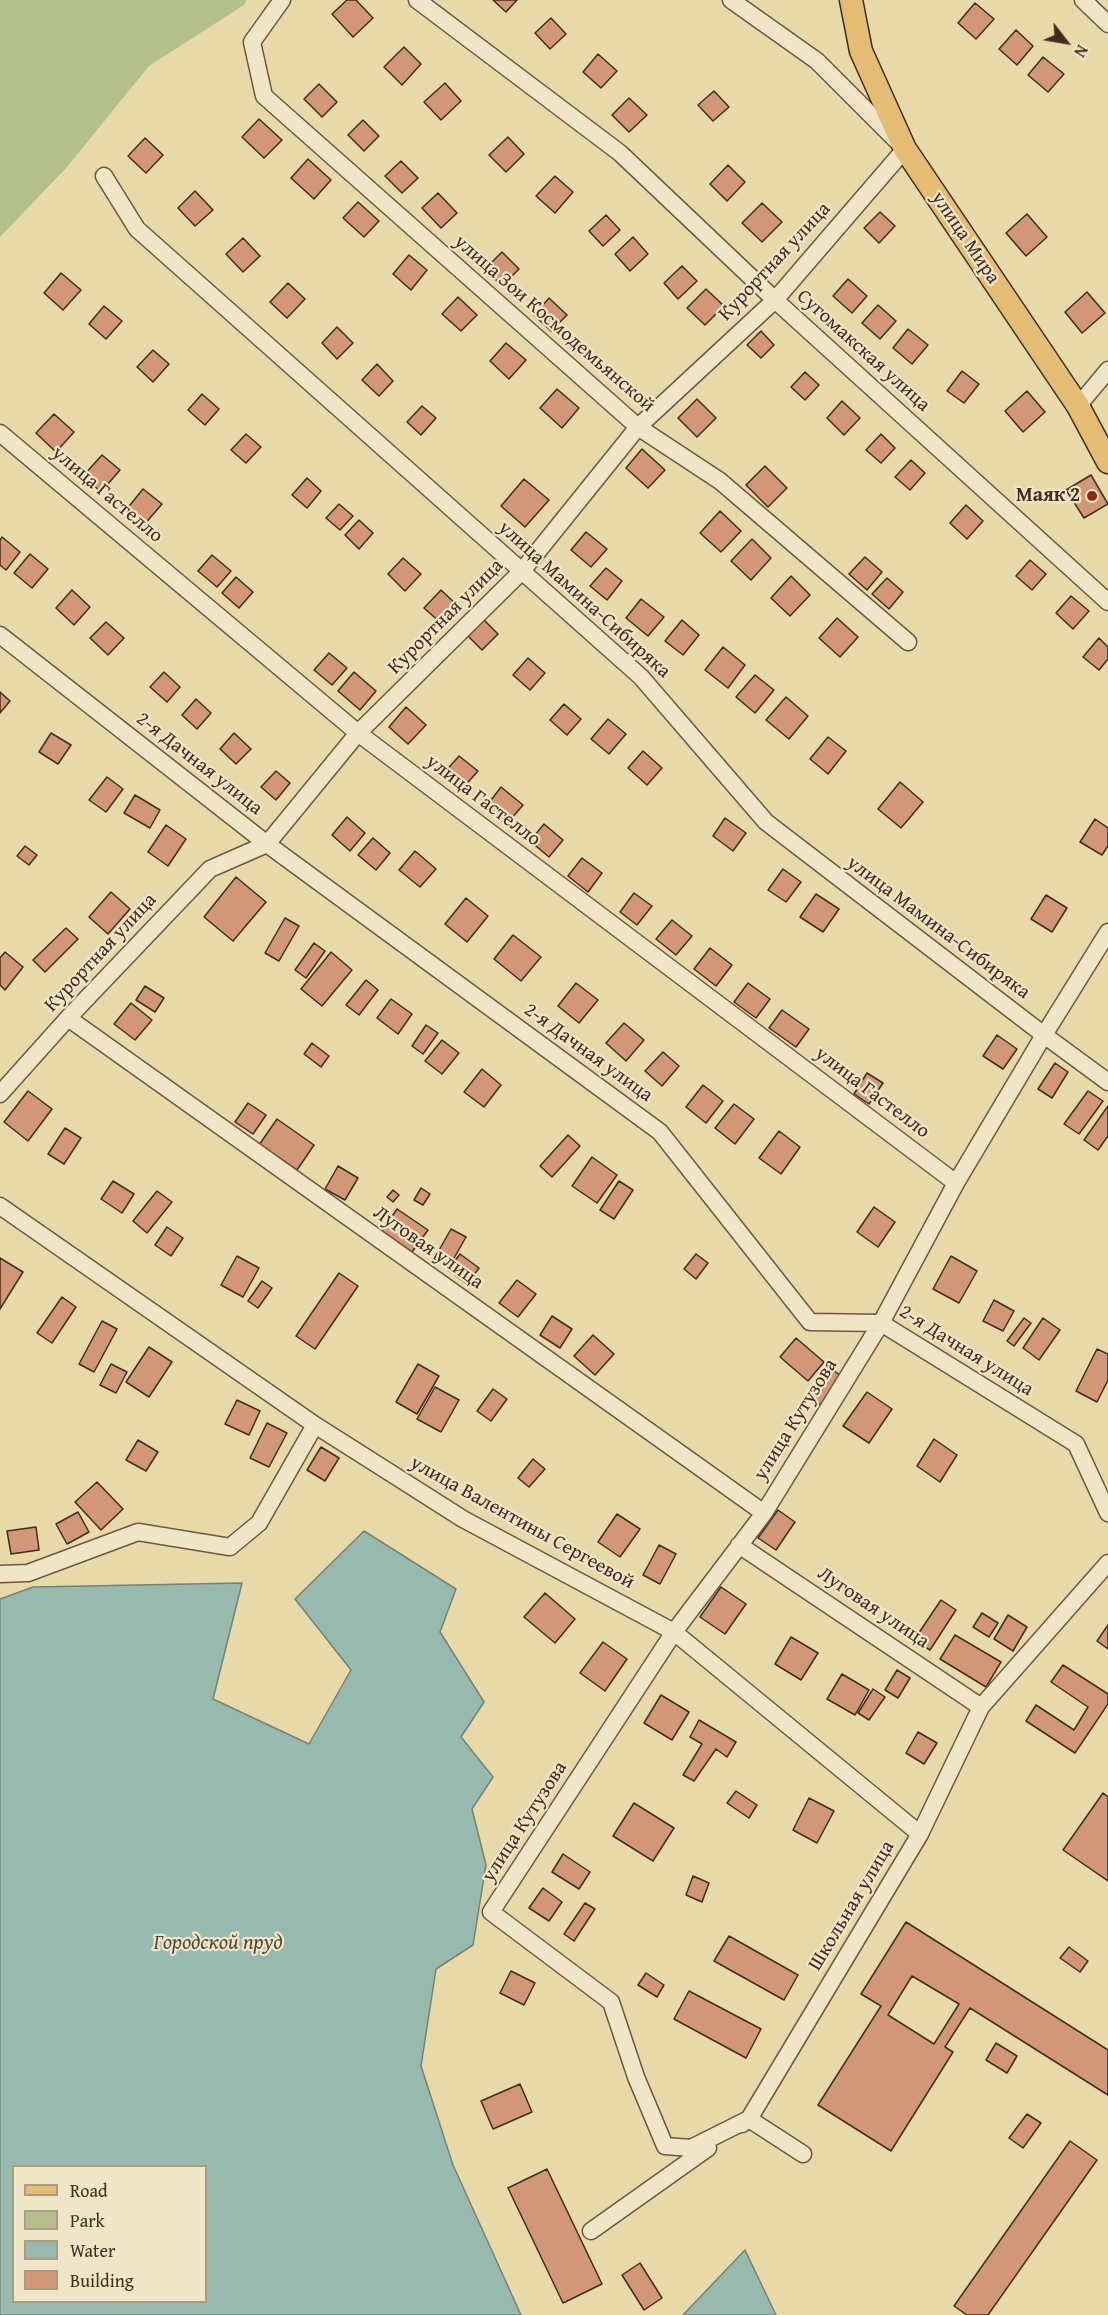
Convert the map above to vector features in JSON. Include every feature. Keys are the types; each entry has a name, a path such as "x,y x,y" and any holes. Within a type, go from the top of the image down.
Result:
{"main road":[{"name":"улица Мира","path":"851,0 861,51 905,149 1078,406 1108,462"}],"street":[{"name":"улица Зои Космодемьянской","path":"282,0 252,42 264,96 638,427 720,481 908,642"},
{"name":"Сугомакская улица","path":"417,0 620,153 775,300 1108,602"},
{"path":"731,0 817,61 905,149"},
{"path":"1083,0 1108,24"},
{"name":"Курортная улица","path":"0,1094 68,1018 210,870 267,844 358,733 522,571 638,427 775,300 905,149"},
{"name":"улица Мамина-Сибиряка","path":"104,176 137,229 641,677 766,822 1108,1082"},
{"path":"1078,406 1108,370"},
{"name":"улица Гастелло","path":"0,433 358,733 956,1184"},
{"name":"2-я Дачная улица","path":"0,634 267,844 660,1132 810,1322 882,1323 1076,1444 1108,1513"},
{"name":"улица Кутузова","path":"749,2119 691,2148 665,2146 636,2077 611,2002 491,1912 674,1632 764,1513 882,1323 956,1184 1108,932"},
{"name":"Луговая улица","path":"68,1018 764,1513"},
{"name":"улица Валентины Сергеевой","path":"0,1206 315,1425 463,1519 674,1632 920,1834"},
{"path":"0,1574 28,1573 138,1532 230,1547 259,1523 315,1425"},
{"name":"Луговая улица","path":"740,1545 981,1707"},
{"name":"Школьная улица","path":"591,2231 749,2119 920,1834 981,1707 1108,1563"},
{"path":"749,2119 803,2154"}],"green space":[{"path":"0,0 247,0 244,5 149,66 67,167 0,237"}],"water":[{"name":"Городской пруд","path":"364,1531 456,1589 440,1632 484,1702 461,1737 493,1777 472,1809 486,1865 473,1945 436,1969 421,2066 453,2165 521,2315 0,2315 0,1599 33,1587 242,1583 213,1699 309,1744 351,1670 295,1599"},
{"path":"745,2250 776,2315 683,2315"}],"building":[{"path":"347,0 356,0 373,18 353,37 332,14"},
{"path":"493,0 517,0 506,12"},
{"path":"975,3 994,19 976,39 958,23"},
{"path":"551,18 566,34 550,49 535,33"},
{"path":"1016,30 1033,46 1017,65 999,49"},
{"path":"404,47 421,64 402,85 384,67"},
{"path":"598,54 617,71 601,88 583,72"},
{"path":"1043,57 1064,74 1048,92 1028,75"},
{"path":"445,83 461,101 441,120 424,102"},
{"path":"319,84 337,102 322,117 304,99"},
{"path":"714,91 729,107 713,121 698,105"},
{"path":"629,98 647,115 629,132 612,115"},
{"path":"259,119 282,140 264,158 242,137"},
{"path":"363,120 379,136 364,151 348,135"},
{"path":"508,137 524,154 506,172 489,155"},
{"path":"145,138 163,155 146,173 128,156"},
{"path":"308,159 331,180 314,199 291,178"},
{"path":"401,161 418,178 402,193 385,176"},
{"path":"728,165 745,182 727,201 710,184"},
{"path":"555,176 573,192 555,213 536,196"},
{"path":"195,191 213,210 195,226 178,208"},
{"path":"438,193 457,213 441,228 422,208"},
{"path":"358,202 379,221 364,237 343,218"},
{"path":"762,203 782,222 762,242 742,223"},
{"path":"880,212 895,226 879,243 864,228"},
{"path":"1027,214 1047,237 1026,256 1006,233"},
{"path":"606,215 620,230 603,246 589,231"},
{"path":"633,237 648,254 630,271 615,254"},
{"path":"243,238 260,256 243,272 226,254"},
{"path":"502,252 519,269 502,286 485,269"},
{"path":"409,255 427,270 411,290 393,274"},
{"path":"682,266 697,281 678,299 664,283"},
{"path":"61,273 81,290 63,310 44,293"},
{"path":"848,279 867,296 852,313 833,296"},
{"path":"288,283 305,299 287,318 270,302"},
{"path":"706,289 724,306 705,325 687,308"},
{"path":"1087,292 1105,313 1082,333 1065,312"},
{"path":"458,297 477,315 461,331 442,314"},
{"path":"549,298 567,315 551,331 534,315"},
{"path":"878,305 896,321 880,339 862,323"},
{"path":"104,306 122,321 106,339 89,324"},
{"path":"337,327 353,343 337,359 322,343"},
{"path":"908,329 928,345 912,364 893,348"},
{"path":"761,331 774,345 761,358 747,345"},
{"path":"506,343 526,360 509,379 490,361"},
{"path":"153,350 169,364 153,382 137,367"},
{"path":"377,364 393,381 379,396 362,380"},
{"path":"962,371 979,384 964,403 947,391"},
{"path":"805,372 819,385 805,400 791,387"},
{"path":"557,389 579,408 562,428 540,408"},
{"path":"1027,391 1045,412 1023,432 1005,411"},
{"path":"202,394 219,409 205,425 188,410"},
{"path":"697,399 716,418 697,437 678,418"},
{"path":"842,401 860,418 844,435 827,418"},
{"path":"422,406 436,418 421,435 407,422"},
{"path":"54,414 74,432 56,452 36,433"},
{"path":"246,434 261,447 246,463 231,450"},
{"path":"881,434 895,448 881,463 866,450"},
{"path":"642,449 665,470 648,488 626,468"},
{"path":"102,455 120,470 101,492 83,476"},
{"path":"911,460 925,473 910,490 895,477"},
{"path":"765,466 787,488 768,507 746,485"},
{"path":"1091,475 1108,504 1084,518 1066,490"},
{"path":"307,478 321,491 307,508 292,495"},
{"path":"524,479 549,500 525,527 501,506"},
{"path":"143,489 162,504 144,525 126,510"},
{"path":"339,504 353,516 340,530 326,518"},
{"path":"966,505 983,521 967,539 950,523"},
{"path":"720,511 741,531 721,552 700,533"},
{"path":"359,520 373,533 359,549 345,535"},
{"path":"586,532 607,549 591,567 571,550"},
{"path":"2,537 20,552 6,570 0,565"},
{"path":"752,539 771,558 751,580 731,561"},
{"path":"30,554 48,569 32,588 14,573"},
{"path":"212,555 231,571 217,587 198,571"},
{"path":"865,557 882,572 867,590 849,574"},
{"path":"403,558 421,574 405,591 388,574"},
{"path":"1030,560 1046,574 1032,590 1016,576"},
{"path":"606,568 622,581 607,600 590,586"},
{"path":"791,576 810,595 790,616 771,598"},
{"path":"236,577 253,592 239,608 222,593"},
{"path":"887,578 903,592 889,609 872,594"},
{"path":"72,590 90,607 74,625 56,608"},
{"path":"441,590 458,606 442,624 424,608"},
{"path":"1071,596 1089,611 1073,629 1056,613"},
{"path":"641,599 664,617 648,636 626,618"},
{"path":"837,618 858,637 840,657 819,638"},
{"path":"484,620 498,634 482,650 468,636"},
{"path":"682,620 699,635 683,655 665,641"},
{"path":"106,622 124,638 108,655 90,638"},
{"path":"1099,638 1108,647 1108,659 1099,670 1083,657"},
{"path":"723,647 745,665 728,688 705,670"},
{"path":"329,653 347,668 332,685 314,670"},
{"path":"528,658 545,673 530,690 513,675"},
{"path":"164,672 180,687 167,702 150,687"},
{"path":"354,672 376,691 360,710 338,691"},
{"path":"755,675 774,690 755,713 736,697"},
{"path":"0,692 10,701 0,713"},
{"path":"786,697 808,716 789,739 766,720"},
{"path":"196,699 211,713 197,729 182,715"},
{"path":"564,704 581,719 567,735 550,720"},
{"path":"406,707 426,725 408,744 389,727"},
{"path":"608,719 626,734 609,754 591,739"},
{"path":"51,733 71,745 58,764 39,752"},
{"path":"234,733 251,749 236,764 220,749"},
{"path":"828,737 846,751 828,774 810,759"},
{"path":"643,751 662,768 647,785 628,768"},
{"path":"459,756 478,771 463,788 444,773"},
{"path":"276,771 290,783 276,800 261,787"},
{"path":"107,777 123,789 106,812 89,800"},
{"path":"900,782 923,802 901,828 878,809"},
{"path":"501,787 523,805 506,825 485,808"},
{"path":"135,795 160,810 150,828 124,813"},
{"path":"347,817 365,833 350,851 332,835"},
{"path":"725,818 746,833 733,851 713,836"},
{"path":"1095,819 1108,828 1108,846 1102,855 1080,842"},
{"path":"544,824 563,840 549,857 530,841"},
{"path":"166,825 186,839 168,866 148,852"},
{"path":"373,838 390,853 376,870 358,855"},
{"path":"25,846 37,855 29,865 17,856"},
{"path":"415,851 436,869 420,887 399,870"},
{"path":"582,858 602,873 588,892 568,876"},
{"path":"783,869 801,882 786,902 768,890"},
{"path":"236,877 266,902 233,941 204,917"},
{"path":"111,892 130,909 108,934 89,917"},
{"path":"634,893 652,906 637,925 620,912"},
{"path":"816,894 839,909 823,932 800,917"},
{"path":"1046,895 1067,908 1052,932 1031,919"},
{"path":"466,898 488,916 467,942 445,924"},
{"path":"285,918 299,926 279,961 265,953"},
{"path":"672,920 692,936 676,955 656,939"},
{"path":"66,928 78,939 45,972 33,960"},
{"path":"513,935 541,957 521,981 494,959"},
{"path":"314,943 325,951 306,978 295,970"},
{"path":"710,948 732,965 716,986 694,969"},
{"path":"5,952 23,967 5,990 0,985 0,958"},
{"path":"331,952 352,970 322,1006 301,989"},
{"path":"366,980 378,990 359,1015 346,1005"},
{"path":"576,983 598,1000 579,1023 558,1006"},
{"path":"748,983 770,999 756,1018 734,1002"},
{"path":"145,986 164,998 155,1012 136,1000"},
{"path":"391,999 412,1014 398,1034 377,1018"},
{"path":"131,1003 152,1020 135,1040 114,1024"},
{"path":"782,1010 809,1029 796,1047 769,1028"},
{"path":"624,1023 644,1040 626,1061 606,1043"},
{"path":"426,1025 438,1033 423,1054 412,1046"},
{"path":"997,1035 1017,1049 1003,1069 983,1056"},
{"path":"442,1040 459,1053 442,1074 425,1061"},
{"path":"312,1043 329,1056 321,1067 304,1054"},
{"path":"663,1052 679,1066 662,1086 645,1071"},
{"path":"1055,1063 1068,1072 1052,1098 1038,1089"},
{"path":"482,1069 501,1085 484,1107 464,1092"},
{"path":"867,1073 883,1083 869,1104 854,1094"},
{"path":"703,1085 723,1101 706,1123 686,1107"},
{"path":"28,1091 52,1109 28,1141 4,1122"},
{"path":"1088,1091 1103,1101 1079,1134 1064,1124"},
{"path":"248,1103 266,1115 253,1134 235,1122"},
{"path":"734,1104 754,1119 735,1144 715,1128"},
{"path":"1108,1106 1108,1136 1098,1150 1084,1140"},
{"path":"277,1119 314,1145 297,1170 259,1145"},
{"path":"65,1128 81,1138 64,1164 48,1154"},
{"path":"779,1131 800,1147 781,1174 759,1158"},
{"path":"568,1135 580,1146 552,1177 540,1166"},
{"path":"592,1157 617,1175 597,1203 572,1186"},
{"path":"338,1166 358,1178 345,1200 325,1189"},
{"path":"113,1181 134,1194 122,1213 101,1199"},
{"path":"619,1181 633,1190 614,1219 600,1210"},
{"path":"421,1188 430,1194 423,1205 414,1200"},
{"path":"393,1190 399,1195 393,1202 387,1197"},
{"path":"157,1191 172,1202 147,1233 133,1221"},
{"path":"874,1207 895,1222 878,1247 857,1232"},
{"path":"397,1209 428,1230 412,1252 382,1231"},
{"path":"167,1227 183,1238 171,1256 155,1245"},
{"path":"451,1229 466,1237 449,1267 434,1259"},
{"path":"460,1254 479,1268 467,1284 448,1270"},
{"path":"696,1254 708,1263 696,1279 684,1269"},
{"path":"237,1256 259,1268 243,1297 221,1285"},
{"path":"951,1256 977,1271 959,1303 933,1289"},
{"path":"0,1258 23,1272 0,1309"},
{"path":"339,1273 358,1286 315,1349 296,1336"},
{"path":"517,1280 536,1294 518,1317 499,1303"},
{"path":"262,1281 272,1288 258,1308 248,1301"},
{"path":"62,1297 76,1307 52,1343 37,1333"},
{"path":"994,1300 1014,1311 1003,1331 983,1321"},
{"path":"552,1316 572,1329 560,1348 540,1335"},
{"path":"1024,1318 1031,1323 1014,1346 1007,1341"},
{"path":"1043,1318 1060,1330 1039,1360 1023,1348"},
{"path":"102,1321 117,1329 94,1372 79,1364"},
{"path":"593,1335 614,1354 595,1375 574,1356"},
{"path":"796,1338 824,1362 808,1381 780,1357"},
{"path":"149,1347 172,1362 149,1397 126,1382"},
{"path":"1097,1349 1108,1354 1108,1380 1097,1402 1076,1391"},
{"path":"111,1364 127,1372 116,1393 100,1385"},
{"path":"418,1364 439,1376 417,1414 396,1402"},
{"path":"828,1366 841,1376 821,1405 808,1396"},
{"path":"435,1387 459,1400 441,1432 417,1419"},
{"path":"493,1389 507,1399 491,1421 477,1411"},
{"path":"867,1392 892,1409 869,1443 843,1426"},
{"path":"237,1400 260,1411 249,1435 225,1424"},
{"path":"267,1423 287,1433 269,1467 250,1458"},
{"path":"934,1439 957,1455 940,1482 917,1466"},
{"path":"138,1440 158,1452 146,1471 126,1460"},
{"path":"321,1447 339,1458 325,1481 307,1470"},
{"path":"533,1459 545,1469 529,1487 518,1478"},
{"path":"97,1482 123,1509 101,1530 75,1502"},
{"path":"778,1510 795,1522 776,1550 758,1538"},
{"path":"78,1512 89,1532 67,1544 56,1524"},
{"path":"617,1514 640,1529 620,1557 598,1542"},
{"path":"36,1527 39,1550 11,1554 7,1531"},
{"path":"659,1545 676,1554 660,1584 643,1575"},
{"path":"721,1587 746,1604 725,1634 700,1617"},
{"path":"545,1593 575,1619 555,1643 524,1617"},
{"path":"941,1600 956,1610 930,1650 914,1640"},
{"path":"982,1613 998,1623 989,1637 973,1627"},
{"path":"1008,1615 1027,1627 1013,1651 994,1639"},
{"path":"1108,1625 1108,1649 1097,1641"},
{"path":"955,1635 1001,1662 986,1687 940,1659"},
{"path":"791,1637 818,1653 801,1680 775,1664"},
{"path":"603,1642 627,1659 605,1691 580,1673"},
{"path":"1063,1665 1108,1694 1108,1704 1075,1753 1026,1721 1036,1705 1074,1730 1088,1707 1051,1682"},
{"path":"897,1670 910,1678 898,1698 885,1690"},
{"path":"842,1674 869,1690 855,1715 827,1699"},
{"path":"873,1689 885,1697 869,1720 858,1713"},
{"path":"661,1695 689,1712 672,1740 644,1723"},
{"path":"699,1720 736,1742 727,1757 716,1749 694,1781 683,1775 702,1744 690,1737"},
{"path":"918,1732 937,1743 924,1764 906,1753"},
{"path":"736,1791 757,1805 749,1818 727,1803"},
{"path":"1103,1793 1108,1797 1108,1881 1063,1850"},
{"path":"809,1798 834,1811 817,1843 793,1830"},
{"path":"634,1803 674,1828 653,1861 613,1836"},
{"path":"563,1854 590,1872 579,1889 552,1872"},
{"path":"693,1876 709,1883 702,1902 686,1895"},
{"path":"543,1888 562,1902 549,1921 529,1908"},
{"path":"585,1903 595,1909 574,1941 564,1934"},
{"path":"906,1922 1108,2050 1108,2095 970,2008 945,2047 953,2052 891,2151 818,2105 881,2006 861,1994","holes":["912,1976 959,2004 934,2044 888,2015"]},
{"path":"729,1936 798,1975 784,2000 714,1961"},
{"path":"1069,1947 1088,1961 1080,1972 1060,1958"},
{"path":"511,1971 535,1983 524,2005 500,1993"},
{"path":"646,1973 664,1985 657,1997 638,1985"},
{"path":"689,1991 761,2029 746,2058 674,2019"},
{"path":"996,2043 1017,2056 1007,2073 986,2060"},
{"path":"520,2084 532,2112 493,2129 481,2101"},
{"path":"1027,2114 1041,2123 1023,2148 1009,2138"},
{"path":"1070,2141 1097,2160 988,2315 967,2315 954,2306"},
{"path":"547,2169 602,2284 563,2303 508,2188"},
{"path":"640,2263 662,2298 644,2310 622,2275"}],"place":[{"name":"Маяк 2","path":"1092,496"}]}
